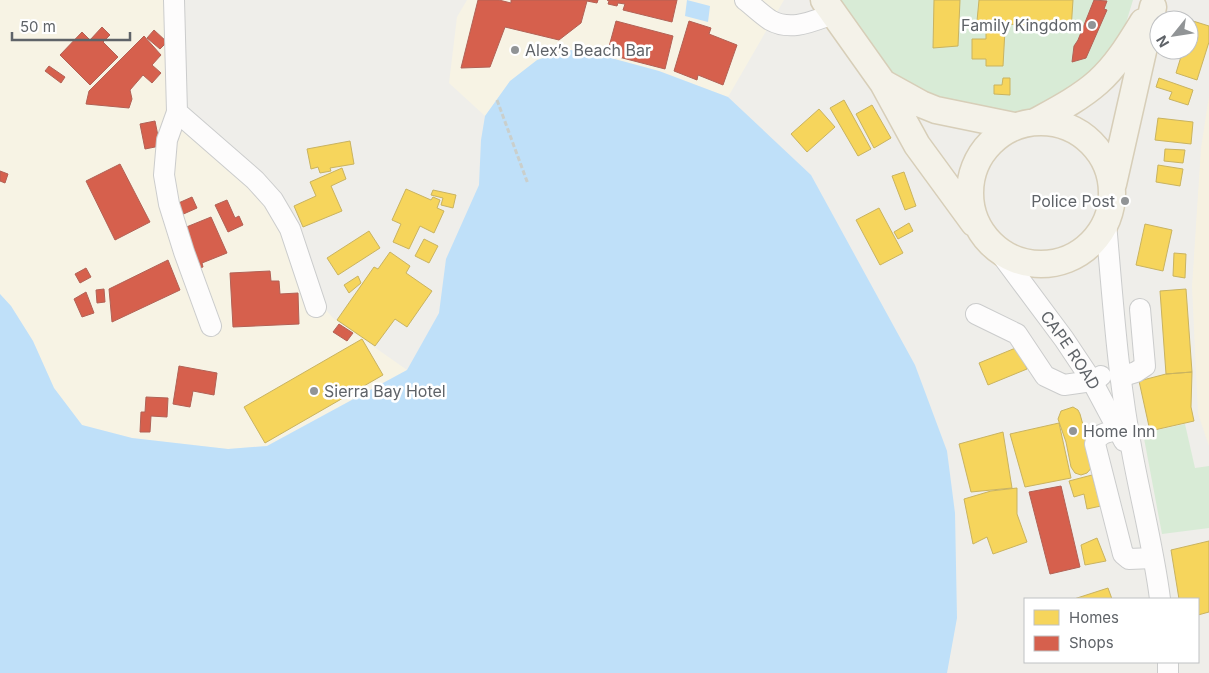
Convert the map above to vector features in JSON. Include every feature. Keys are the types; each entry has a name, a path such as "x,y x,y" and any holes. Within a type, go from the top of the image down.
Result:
{"main road":[{"path":"829,7 883,83 917,145 979,229 997,249 1020,262 1046,265 1070,259 1092,244 1106,223 1112,206 1112,187 1154,3"},
{"path":"979,229 972,209 970,189 974,169 983,151 997,137 1065,105 1098,82 1114,65 1154,3"},
{"path":"883,83 920,104 936,110 1025,124 1063,125 1088,139 1105,160 1112,187"}],"street":[{"path":"174,0 177,112 167,140 164,175 169,204 210,326"},
{"path":"745,0 770,20 791,26 799,26 829,7"},
{"path":"177,112 255,180 273,200 290,229 316,307"},
{"name":"CAPE ROAD","path":"1106,223 1119,372 1132,457 1160,598"},
{"name":"CAPE ROAD","path":"997,249 1064,339 1092,381 1132,457"},
{"path":"976,314 1018,334 1045,376 1064,384 1092,381 1119,372 1136,372 1146,366 1140,309"},
{"path":"1118,430 1102,434 1095,444 1123,554 1129,559 1153,558"}],"path":[{"path":"496,100 528,184"}],"shaded area":[{"path":"0,0 174,0 177,112 255,180 312,294 333,318 407,370 267,446 228,449 132,438 82,425 54,388 33,341 11,306 0,294"},
{"path":"467,0 784,0 728,97 659,71 585,51 568,50 510,81 485,116 449,83 457,17"}],"green space":[{"path":"831,0 1133,0 1109,79 1020,121 931,104 871,58"},
{"path":"1185,424 1195,468 1209,466 1209,528 1162,534 1143,433"}],"sand":[{"path":"1209,96 1209,446 1198,414 1192,287 1201,148"}],"water":[{"path":"687,0 710,6 708,22 685,16"},
{"path":"568,50 585,51 659,71 728,97 811,175 915,365 947,451 955,513 957,618 947,673 0,673 0,294 11,306 33,341 54,388 82,425 132,438 228,449 267,446 407,370 439,313 446,259 479,185 481,140 485,116 510,81 537,60"}],"building: Homes":[{"path":"934,0 960,0 958,46 933,48"},
{"path":"979,0 1073,0 1071,30 977,21"},
{"path":"1199,23 1209,26 1209,42 1197,80 1176,73 1180,60 1199,60"},
{"path":"986,28 1005,30 1003,66 986,66 986,59 972,59 972,39 986,39"},
{"path":"1003,78 1010,78 1010,95 994,94 994,85 1002,85"},
{"path":"1159,78 1193,90 1188,105 1169,99 1172,92 1156,87"},
{"path":"844,100 871,149 858,156 830,108"},
{"path":"872,105 891,138 874,148 856,114"},
{"path":"819,109 835,127 807,152 791,134"},
{"path":"1158,118 1193,122 1191,144 1155,140"},
{"path":"350,141 354,164 330,168 331,171 320,173 318,167 311,169 307,149"},
{"path":"1165,149 1185,150 1183,163 1164,161"},
{"path":"1158,165 1183,169 1180,186 1156,182"},
{"path":"342,168 346,179 331,186 342,211 303,227 294,206 316,196 310,182"},
{"path":"904,172 916,206 905,210 892,176"},
{"path":"406,189 431,200 433,197 440,200 437,208 444,211 434,233 420,226 409,249 393,242 401,224 392,220"},
{"path":"433,190 456,195 453,208 441,205 443,198 431,195"},
{"path":"879,208 903,253 880,265 856,220"},
{"path":"909,223 913,231 898,239 894,232"},
{"path":"1145,224 1172,230 1163,271 1136,265"},
{"path":"369,231 380,248 338,275 327,258"},
{"path":"424,239 438,246 429,263 415,256"},
{"path":"390,252 410,266 406,273 432,291 407,327 395,319 375,346 337,320 374,267 378,269"},
{"path":"1174,253 1186,254 1185,278 1173,276"},
{"path":"358,276 361,283 349,293 344,285"},
{"path":"1186,289 1192,372 1166,374 1160,291"},
{"name":"Sierra Bay Hotel","path":"362,339 383,375 265,443 244,407"},
{"path":"1018,347 1027,369 988,385 979,363"},
{"path":"1192,372 1191,407 1194,421 1150,431 1139,381 1166,374"},
{"name":"Home Inn","path":"1073,407 1080,414 1094,465 1087,473 1081,475 1075,473 1071,467 1066,442 1058,419 1061,411"},
{"path":"1059,423 1071,478 1025,487 1010,434"},
{"path":"1003,432 1012,488 971,492 959,444"},
{"path":"1092,475 1101,506 1087,509 1084,494 1074,497 1069,481"},
{"path":"1017,488 1017,514 1027,542 993,554 987,537 973,544 964,499 991,491"},
{"path":"1097,538 1106,561 1085,565 1081,545"},
{"path":"1209,541 1209,612 1199,615 1199,598 1179,598 1171,550"},
{"path":"1108,588 1112,598 1077,598"}],"building: Shops":[{"path":"478,0 499,0 511,3 511,0 598,0 597,3 587,1 581,23 559,40 505,27 490,67 461,68"},
{"path":"607,0 677,0 672,22 623,10 625,4 618,3 617,6 608,4 609,1"},
{"name":"Family Kingdom","path":"1094,0 1107,1 1104,9 1107,10 1086,58 1072,62 1074,46"},
{"path":"616,21 673,36 665,69 607,54"},
{"path":"689,21 711,28 709,34 737,45 723,85 698,75 697,80 674,71"},
{"path":"102,27 110,35 103,42 118,57 90,85 60,55 82,32 90,40"},
{"path":"154,30 167,42 160,49 147,38"},
{"path":"144,36 161,55 152,65 161,73 152,83 143,75 130,90 132,99 129,108 86,104 89,91"},
{"path":"49,66 65,77 61,83 45,71"},
{"path":"155,121 160,146 145,149 140,124"},
{"path":"120,164 150,222 115,240 86,181"},
{"path":"0,171 8,174 5,183 0,181"},
{"path":"192,197 197,208 179,216 174,205"},
{"path":"227,200 235,218 239,216 243,225 228,232 215,205"},
{"path":"211,217 227,253 202,263 203,267 196,269 179,230"},
{"path":"168,260 180,290 112,322 109,289"},
{"path":"86,268 91,277 80,283 75,274"},
{"path":"270,271 271,281 279,281 280,294 298,293 299,324 233,327 230,273"},
{"path":"104,289 105,302 97,303 96,290"},
{"path":"86,292 94,313 82,317 74,299"},
{"path":"339,324 353,333 347,341 333,332"},
{"path":"179,366 217,373 214,395 193,391 190,407 173,404"},
{"path":"146,397 168,398 167,417 151,416 150,432 140,432 141,412 145,412"},
{"path":"1061,486 1080,567 1050,574 1029,492"}],"place":[{"name":"Family Kingdom","path":"1092,25"},
{"name":"Alex’s Beach Bar","path":"515,50"},
{"name":"Police Post","path":"1125,201"},
{"name":"Sierra Bay Hotel","path":"314,391"},
{"name":"Home Inn","path":"1073,431"}]}
